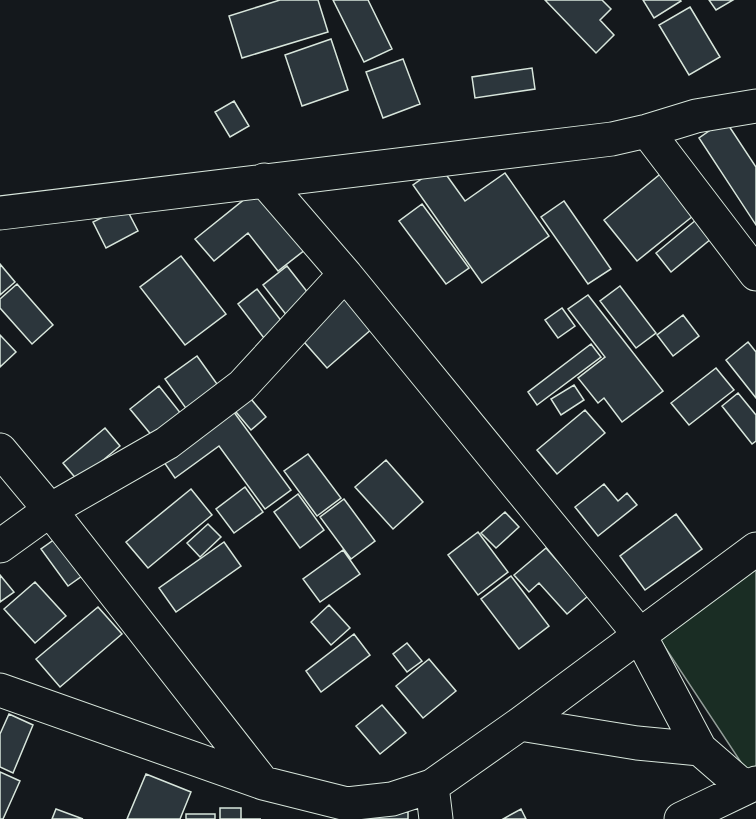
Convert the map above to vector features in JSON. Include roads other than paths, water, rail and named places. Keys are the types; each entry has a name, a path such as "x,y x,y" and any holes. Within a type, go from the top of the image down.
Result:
{"street":[{"path":"0,213 612,139 647,132 696,116 756,106"},
{"path":"647,132 756,274"},
{"path":"264,180 345,274 639,634 700,749 750,786 681,819"},
{"path":"0,546 50,510 167,443 243,386 345,274"},
{"path":"0,450 50,510 262,783"},
{"path":"0,690 262,783 347,804 392,799 432,786 520,724 756,549"},
{"path":"520,724 637,743 700,749"},
{"path":"432,786 436,819"}]}
